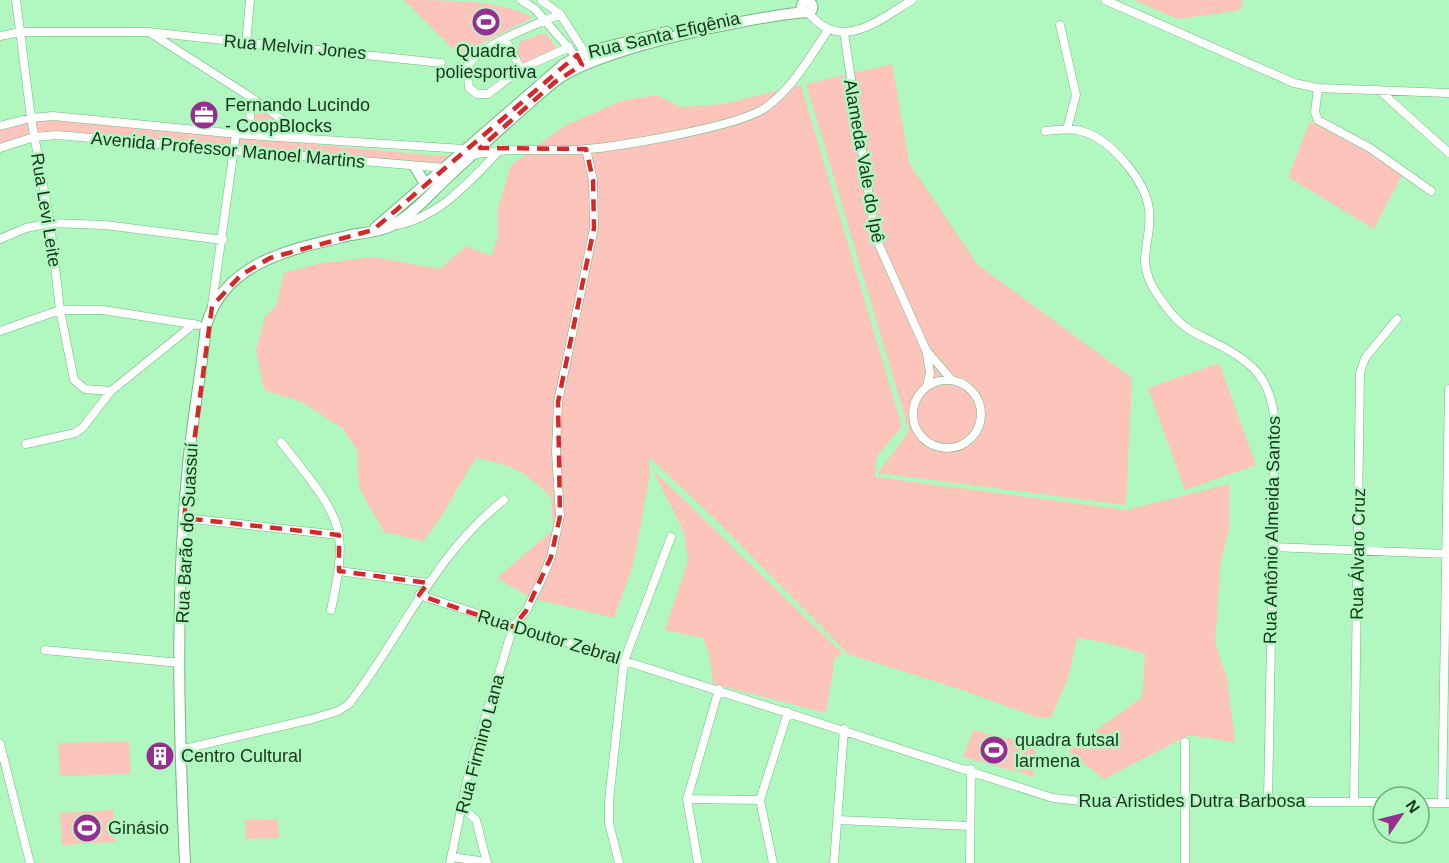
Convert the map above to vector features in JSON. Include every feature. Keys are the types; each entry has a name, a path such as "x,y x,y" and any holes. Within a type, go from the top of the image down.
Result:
{"main road":[{"name":"Rua Santa Efigênia","path":"373,230 444,168 468,152 554,71 581,56 809,8 822,0"},
{"name":"Rua Santa Efigênia","path":"212,306 241,275 270,258 300,247 389,227 457,169 468,152"},
{"path":"415,167 425,184"},
{"name":"Rua Barão do Suassuí","path":"185,863 180,750 184,518 187,474 206,326 212,306"}],"street":[{"name":"Rua Levi Leite","path":"16,0 31,118 50,223 60,310 74,380 85,389 111,391"},
{"path":"246,44 250,0"},
{"path":"521,0 546,20 581,56"},
{"path":"541,0 560,14 581,56"},
{"path":"809,8 828,30 844,33 872,24 912,0"},
{"path":"1105,0 1271,75 1294,83 1318,88 1448,94"},
{"path":"560,14 505,39 472,58 466,66 469,88 477,94 488,94 521,69 581,56"},
{"path":"1060,25 1076,95 1067,129"},
{"name":"Avenida Professor Manoel Martins","path":"0,126 31,118 53,116 236,134 468,152 501,149 586,149 710,127 758,112 794,82 828,30"},
{"name":"Rua Melvin Jones","path":"0,36 21,32 148,32 441,63"},
{"name":"Rua Melvin Jones","path":"148,32 252,98 310,139"},
{"name":"Alameda Vale do Ipê","path":"844,33 874,236 926,350 930,373 927,386"},
{"path":"505,39 521,69"},
{"path":"1318,88 1315,112 1318,120 1370,148 1431,191"},
{"path":"1379,90 1449,153"},
{"path":"248,135 252,98"},
{"name":"Rua Antônio Almeida Santos","path":"1045,131 1067,129 1084,131 1104,143 1142,184 1150,214 1144,261 1149,277 1162,301 1188,329 1246,360 1269,389 1274,404 1268,801"},
{"name":"Rua Barão do Suassuí","path":"212,306 236,134"},
{"name":"Avenida Professor Manoel Martins","path":"0,148 34,137 84,136 457,169"},
{"path":"389,227 408,223 431,212 463,186 501,149"},
{"name":"Rua Firmino Lana","path":"450,860 469,771 513,627 526,611 542,579 551,557 560,516 556,452 558,402 594,228 593,180 586,149"},
{"path":"0,238 26,228 50,223 105,225 223,240"},
{"path":"0,331 60,310 115,312 206,326"},
{"name":"Rua Álvaro Cruz","path":"1354,802 1360,373 1365,358 1397,319"},
{"path":"26,444 75,433 83,427 111,391 194,324"},
{"name":"Alameda Vale do Ipê","path":"926,350 952,380"},
{"path":"952,380 965,385 975,395 980,407 981,420 971,438 954,448 940,448 928,444 915,428 912,408 917,396 927,386 939,381 952,380"},
{"path":"1446,803 1449,389"},
{"path":"281,442 324,502 339,535 339,571 331,610"},
{"path":"180,750 338,711 356,694 428,583 469,531 504,500"},
{"path":"184,518 339,535"},
{"path":"618,863 609,812 624,661 670,537"},
{"path":"1272,547 1447,554"},
{"path":"339,571 428,583"},
{"name":"Rua Doutor Zebral","path":"419,595 513,627 971,769"},
{"path":"45,650 180,663"},
{"path":"698,863 687,799 719,689"},
{"path":"773,863 760,800 788,712"},
{"path":"834,863 844,729"},
{"path":"1185,742 1187,802 1185,863"},
{"path":"0,744 30,863"},
{"path":"970,863 971,769"},
{"name":"Rua Aristides Dutra Barbosa","path":"971,769 1070,801 1371,802"},
{"path":"687,799 760,800"},
{"path":"450,860 487,862 476,820 462,807"},
{"path":"838,820 969,826"}],"highlighted area":[{"path":"577,55 582,65 555,82 480,148 586,149 593,180 594,228 558,402 560,516 551,557 526,611 513,627 419,595 428,583 339,571 339,535 184,518 212,306 241,275 270,258 373,230"}],"shaded area":[{"path":"404,0 490,4 521,12 532,18 470,49 461,57"},
{"path":"1134,0 1243,0 1241,10 1178,19"},
{"path":"546,33 558,51 524,63 517,55 520,41"},
{"path":"892,64 909,163 977,264 1132,378 1126,505 878,473 909,431 806,84"},
{"path":"801,85 902,427 877,456 875,477 1127,510 1229,484 1229,529 1221,561 1215,642 1227,679 1235,742 1189,735 1104,779 1068,751 1142,697 1145,654 1104,642 1077,638 1068,678 1051,718 1036,717 962,690 848,654 719,523 650,458 649,480 633,565 614,618 534,599 497,578 553,530 551,497 534,481 508,466 476,458 438,521 423,541 384,532 359,488 357,450 342,428 302,402 264,390 256,350 265,317 276,306 284,273 320,263 374,257 440,269 466,246 491,256 498,237 498,208 511,165 566,125 621,101 656,95 681,107 723,104"},
{"path":"257,106 298,135 250,128"},
{"path":"76,119 234,134 232,146 38,136 36,121"},
{"path":"1310,121 1404,171 1374,229 1288,177"},
{"path":"29,123 31,136 0,144 0,130"},
{"path":"238,137 452,156 443,164 237,149"},
{"path":"1219,363 1256,465 1185,490 1148,388"},
{"path":"652,469 843,654 835,658 826,713 713,684 709,654 703,638 665,630 688,561 684,532"},
{"name":"quadra futsal larmena","path":"973,730 1024,742 1017,772 963,757"},
{"path":"129,741 131,774 60,776 58,743"},
{"path":"1025,746 1036,750 1033,777 1019,772"},
{"name":"Ginásio","path":"113,810 115,842 62,845 60,813"},
{"path":"278,819 279,838 246,839 245,820"}],"place":[{"name":"Quadra poliesportiva","path":"486,22"},
{"name":"Fernando Lucindo - CoopBlocks","path":"204,115"},
{"name":"quadra futsal larmena","path":"994,750"},
{"name":"Centro Cultural","path":"160,756"},
{"name":"Ginásio","path":"87,828"}]}
